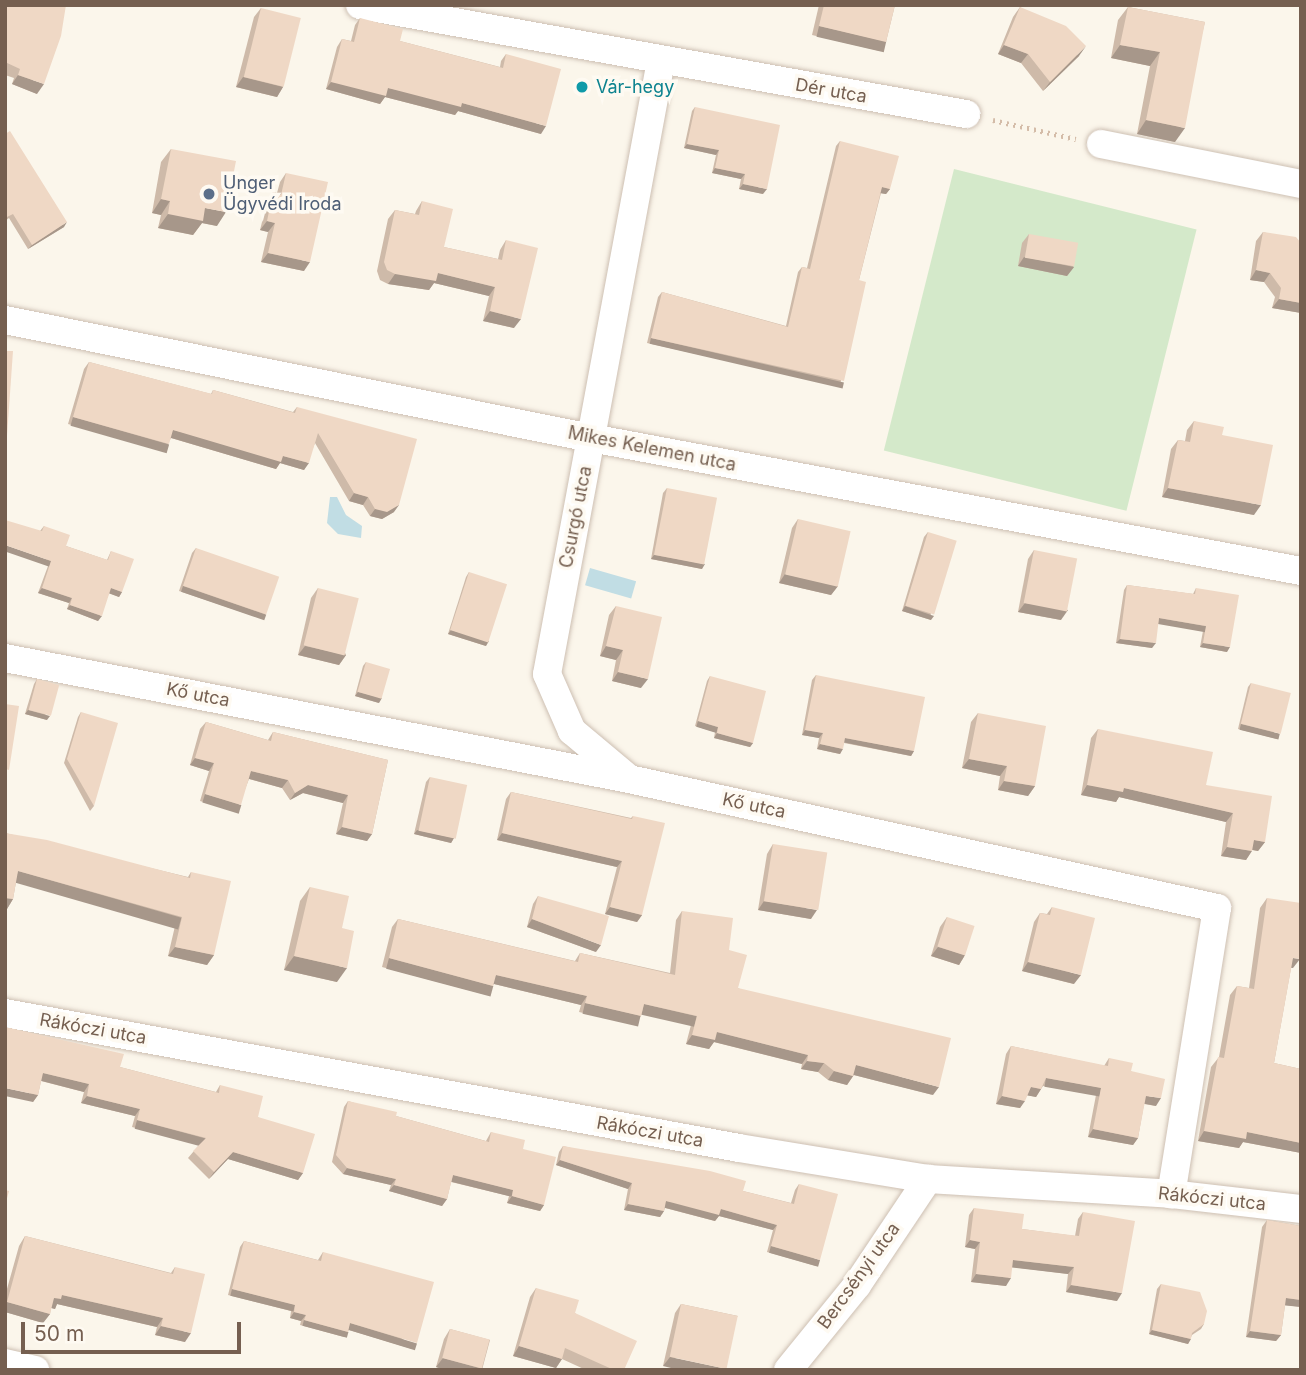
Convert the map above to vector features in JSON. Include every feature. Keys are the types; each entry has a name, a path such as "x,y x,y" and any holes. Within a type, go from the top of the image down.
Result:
{"street":[{"name":"Dér utca","path":"360,5 966,114"},
{"name":"Csurgó utca","path":"629,779 572,732 547,674 661,61"},
{"path":"1101,144 1301,184"},
{"name":"Mikes Kelemen utca","path":"5,320 591,438 1301,570"},
{"name":"Kő utca","path":"5,658 629,779 1217,908 1171,1194"},
{"name":"Rákóczi utca","path":"5,1013 725,1146 928,1179 1171,1194 1301,1209"},
{"name":"Bercsényi utca","path":"788,1370 857,1285 928,1179"},
{"path":"5,1363 35,1370"}],"path":[{"path":"966,114 1101,144"}],"green space":[{"path":"954,169 1197,229 1126,511 884,450"}],"water":[{"path":"330,497 337,497 346,515 362,526 361,538 338,534 327,523"},
{"path":"590,568 636,581 631,599 585,585"}],"building":[{"path":"5,5 66,5 61,36 44,84 18,75 20,69 5,62"},
{"path":"824,5 895,5 886,42 819,26"},
{"path":"1020,7 1066,26 1086,46 1050,82 1028,54 1004,45"},
{"path":"1128,7 1205,22 1185,128 1146,120 1160,52 1120,45"},
{"path":"261,8 301,18 284,87 244,77"},
{"path":"360,18 403,29 400,41 503,68 506,54 561,69 546,126 462,103 461,107 388,88 386,96 331,82 342,39 354,42"},
{"path":"695,107 780,125 767,189 743,184 745,174 715,168 719,150 687,144"},
{"path":"10,131 67,222 32,245 13,214 5,218 5,134"},
{"path":"840,141 899,156 890,189 882,187 859,280 866,282 844,381 651,338 662,292 788,327 802,267 810,269"},
{"path":"171,149 236,161 226,212 205,208 203,221 168,214 170,201 161,199"},
{"path":"286,173 328,182 310,262 268,253 275,223 267,221 273,192 281,195"},
{"path":"422,201 453,209 444,247 502,260 506,240 538,248 521,319 490,311 495,287 438,273 436,281 395,274 387,270 384,262 395,210 419,215"},
{"path":"1263,232 1296,237 1301,243 1301,303 1279,299 1281,288 1270,273 1256,270"},
{"path":"1029,234 1078,243 1074,266 1025,258"},
{"path":"5,351 13,351 7,436 5,436"},
{"path":"89,362 212,394 213,390 295,413 297,407 417,439 399,505 387,512 375,509 368,497 354,493 318,433 309,463 283,456 281,462 173,430 169,444 73,417"},
{"path":"1194,421 1224,427 1222,435 1273,445 1261,505 1168,488 1178,440 1190,442"},
{"path":"667,488 717,498 704,564 654,555"},
{"path":"798,519 851,531 838,587 785,575"},
{"path":"5,520 42,531 44,526 70,535 66,546 108,560 111,551 134,559 122,592 111,588 102,616 70,605 72,598 42,588 51,561 5,545"},
{"path":"928,532 957,541 934,614 905,606"},
{"path":"196,548 279,577 266,614 183,586"},
{"path":"1034,550 1077,558 1067,611 1024,603"},
{"path":"469,572 507,584 488,642 450,630"},
{"path":"1127,585 1195,594 1196,588 1239,595 1230,647 1203,643 1206,626 1159,618 1156,643 1120,639"},
{"path":"318,588 359,598 344,655 304,645"},
{"path":"616,606 662,617 648,679 618,672 623,650 606,646"},
{"path":"366,662 390,669 381,699 357,692"},
{"path":"816,675 925,697 914,751 845,738 843,749 820,744 823,733 805,730"},
{"path":"710,676 766,691 753,743 717,733 718,727 698,721"},
{"path":"37,679 59,685 51,716 29,710"},
{"path":"1251,683 1291,693 1281,734 1241,724"},
{"path":"5,704 19,706 9,770 5,769"},
{"path":"81,712 118,723 94,806 67,759"},
{"path":"978,713 1046,726 1035,786 1004,781 1007,766 969,759"},
{"path":"206,722 271,741 273,732 388,760 372,834 342,827 348,795 308,785 295,793 288,780 251,771 241,805 205,794 214,763 195,758"},
{"path":"1098,729 1213,752 1206,785 1272,796 1265,842 1254,840 1252,851 1227,847 1233,813 1124,788 1123,792 1087,785"},
{"path":"430,777 467,785 456,839 419,831"},
{"path":"511,792 632,819 633,816 665,823 642,915 610,907 622,861 502,833"},
{"path":"5,833 47,840 190,878 191,872 231,881 214,955 175,947 182,917 18,871 13,899 5,898"},
{"path":"773,844 827,853 818,910 764,901"},
{"path":"310,887 349,896 342,928 354,931 347,968 294,956"},
{"path":"538,896 609,916 601,945 532,919"},
{"path":"1267,898 1301,903 1300,959 1293,958 1274,1063 1301,1069 1301,1143 1247,1132 1246,1139 1204,1131 1218,1057 1224,1058 1237,986 1254,989"},
{"path":"1052,907 1095,918 1081,975 1028,962 1040,913 1050,915"},
{"path":"682,911 733,918 729,950 747,955 738,988 951,1038 939,1087 856,1065 853,1076 834,1071 824,1063 807,1061 808,1055 717,1032 715,1040 692,1035 697,1016 644,1004 641,1016 585,1003 587,996 496,975 493,986 389,958 398,919 578,962 580,953 675,975"},
{"path":"947,917 975,926 965,955 937,946"},
{"path":"5,1027 124,1054 120,1067 219,1093 220,1085 263,1096 258,1117 315,1134 303,1173 233,1152 214,1172 193,1151 206,1138 137,1120 140,1109 87,1096 89,1084 43,1073 38,1095 5,1088"},
{"path":"1011,1046 1108,1066 1109,1058 1133,1063 1131,1071 1165,1079 1161,1098 1146,1096 1138,1138 1093,1129 1101,1088 1046,1078 1041,1089 1031,1087 1025,1101 1002,1096"},
{"path":"348,1101 397,1112 396,1116 489,1142 491,1132 525,1140 523,1149 556,1157 544,1205 512,1196 513,1190 453,1175 447,1199 394,1185 396,1179 347,1168 336,1155"},
{"path":"563,1146 710,1171 746,1181 743,1191 794,1204 799,1184 838,1194 820,1260 771,1246 777,1225 721,1209 719,1215 666,1201 664,1211 628,1204 632,1183 560,1160"},
{"path":"5,1190 9,1191 5,1206"},
{"path":"974,1208 1024,1214 1022,1229 1079,1236 1083,1212 1135,1221 1122,1293 1071,1285 1074,1267 1013,1260 1011,1278 976,1274 980,1242 970,1240"},
{"path":"1267,1220 1301,1226 1301,1300 1286,1298 1281,1335 1250,1331"},
{"path":"25,1236 173,1274 175,1267 205,1274 191,1333 161,1326 163,1318 62,1295 61,1299 54,1298 50,1314 7,1302"},
{"path":"244,1241 321,1261 323,1252 434,1282 417,1343 350,1323 348,1332 304,1320 306,1315 294,1312 295,1305 232,1289"},
{"path":"1161,1284 1200,1292 1207,1311 1204,1324 1192,1333 1191,1339 1152,1330"},
{"path":"536,1288 579,1300 575,1313 637,1341 624,1370 614,1370 565,1348 562,1359 519,1346"},
{"path":"681,1304 738,1316 727,1369 670,1357"},
{"path":"450,1329 490,1340 482,1369 442,1358"}],"place":[{"name":"Vár-hegy","path":"582,87"},
{"name":"Unger Ügyvédi Iroda","path":"209,194"}]}
